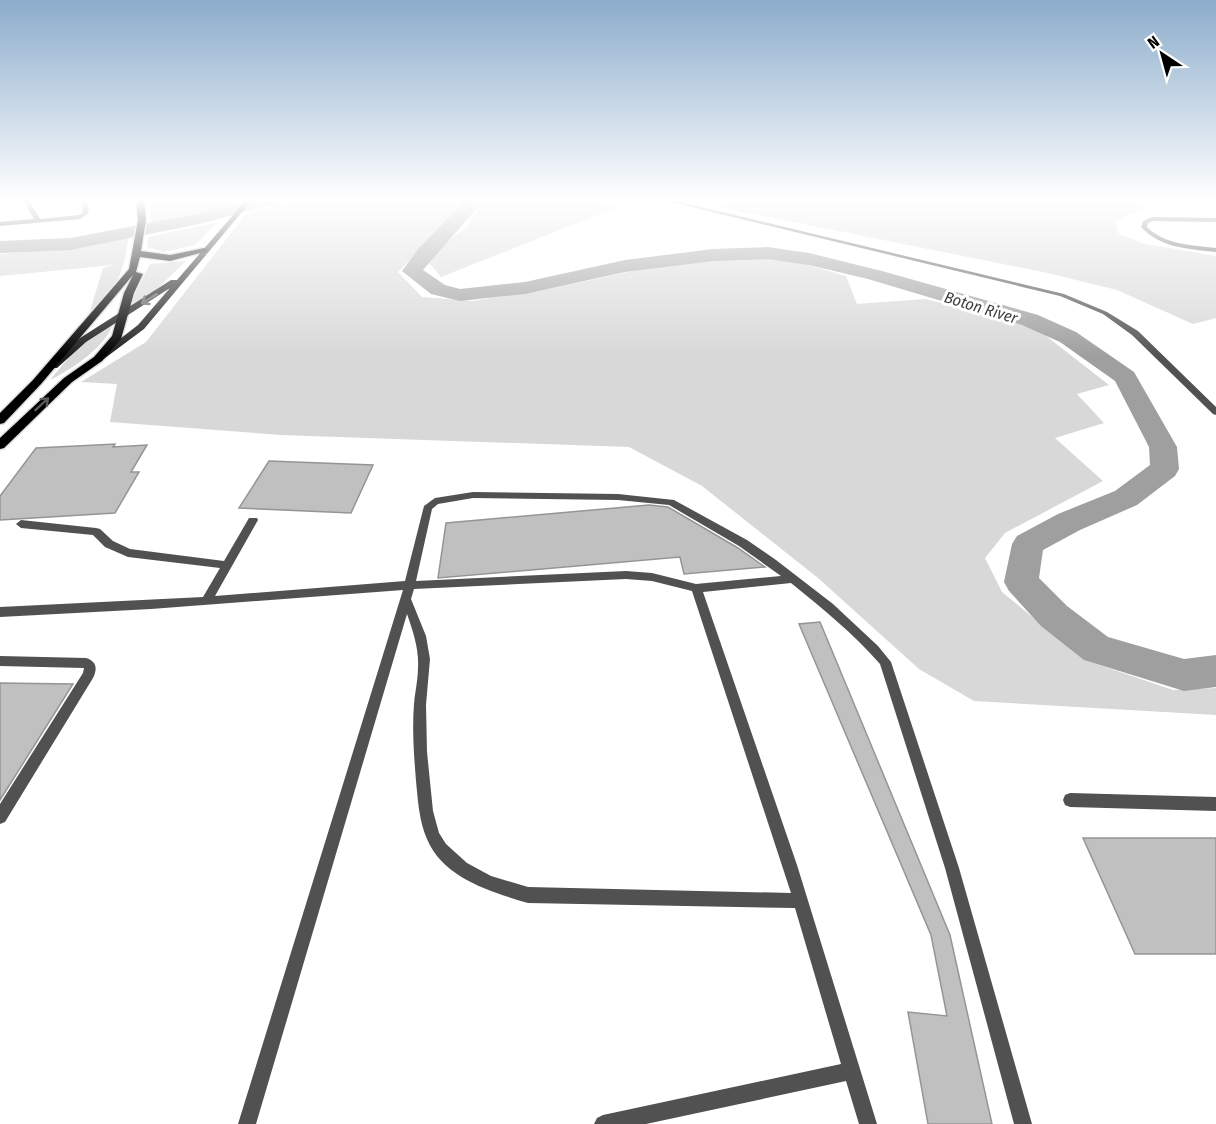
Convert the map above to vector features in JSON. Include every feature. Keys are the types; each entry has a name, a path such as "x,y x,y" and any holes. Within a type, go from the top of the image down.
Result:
{"main road":[{"path":"137,253 149,258 163,259 197,252"},
{"path":"0,445 68,380 141,327 203,252"},
{"path":"98,359 117,337 138,276 137,253"},
{"path":"0,420 37,382 125,281 137,253"},
{"path":"37,382 83,340 169,286 195,263"}],"lane":[{"path":"884,252 1062,295 1105,313 1135,333 1216,412"},
{"path":"247,1124 408,592 427,508 435,501 473,495 627,497 670,502 743,543 792,579 829,607 885,662 952,868 1023,1124"},
{"path":"207,600 253,520"},
{"path":"21,524 96,532 109,544 128,553 227,565"},
{"path":"0,612 207,600 408,592 626,575 652,577 696,588 792,579"},
{"path":"696,588 801,901 868,1124"},
{"path":"408,592 420,634 424,660 420,706 421,754 432,836 453,862 493,886 528,895 801,901"},
{"path":"0,661 86,663 90,666 89,674 0,818"},
{"path":"1070,800 1216,804"},
{"path":"603,1124 852,1071"}],"shaded area":[{"path":"126,252 114,286 90,311 103,268 114,265 0,276 0,254"},
{"path":"216,252 417,252 398,272 422,297 473,301 558,287 661,265 743,257 788,259 846,276 857,304 926,299 1036,328 1109,385 1077,394 1104,423 1055,438 1103,481 1005,533 985,558 1002,592 1085,660 1173,690 1216,688 1216,715 974,701 919,669 818,578 702,486 629,447 281,435 110,422 117,384 81,382 146,342"},
{"path":"436,252 503,252 441,277 429,263"},
{"path":"945,252 1195,252 1216,256 1216,318 1193,324 1117,290 1048,273"},
{"path":"186,261 154,292 129,306 150,264"},
{"path":"113,323 96,349 78,364 50,380 76,349"}],"building":[{"path":"115,444 113,447 147,445 131,472 139,472 115,513 0,520 0,496 36,448"},
{"path":"269,461 373,465 351,513 239,508"},
{"path":"649,505 668,507 738,548 765,567 684,574 680,557 438,578 446,523"},
{"path":"820,622 950,935 992,1124 928,1124 908,1012 947,1016 931,935 799,624"},
{"path":"0,683 73,684 0,800"},
{"path":"1083,838 1216,838 1216,954 1135,954"}],"waterway":[{"name":"Boton River","path":"426,252 412,271 438,290 460,295 525,288 625,266 713,255 768,253 809,259 875,275 1030,320 1068,337 1125,377 1163,447 1165,469 1126,498 1069,522 1028,544 1021,582 1054,616 1097,649 1184,675 1216,671"}]}
